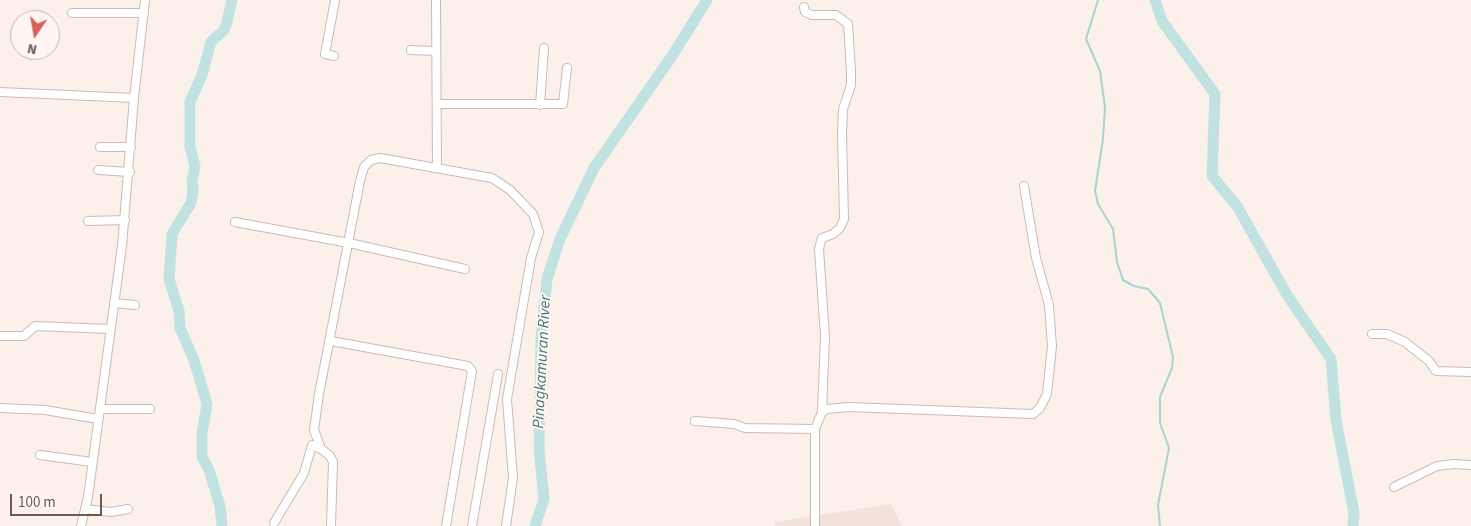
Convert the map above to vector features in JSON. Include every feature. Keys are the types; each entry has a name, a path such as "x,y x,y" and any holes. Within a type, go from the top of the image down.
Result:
{"street":[{"path":"81,526 100,409 125,220 134,98 145,0"},
{"path":"334,56 325,54 335,0"},
{"path":"436,0 437,168"},
{"path":"804,7 805,12 812,15 836,15 848,24 851,71 851,85 843,109 844,219 840,228 833,234 822,238 819,249 826,336 822,412 815,429 815,526"},
{"path":"72,13 144,13"},
{"path":"540,105 544,48"},
{"path":"411,50 436,51"},
{"path":"437,104 558,104 564,102 567,68"},
{"path":"0,92 134,98"},
{"path":"100,147 131,147"},
{"path":"321,448 314,430 319,394 364,167 371,160 380,158 492,178 510,190 533,214 539,232 529,268 507,399 513,478 506,526"},
{"path":"98,170 130,172"},
{"path":"822,412 827,409 849,407 1033,414 1040,408 1046,394 1052,338 1049,305 1036,258 1024,186"},
{"path":"88,221 125,220"},
{"path":"235,222 349,243 465,269"},
{"path":"114,303 135,305"},
{"path":"0,336 24,336 35,326 110,329"},
{"path":"1372,334 1386,334 1405,342 1429,361 1436,370 1471,372"},
{"path":"331,341 468,366 472,371 446,526"},
{"path":"472,526 498,374"},
{"path":"0,408 45,410 98,419"},
{"path":"100,409 150,409"},
{"path":"695,421 734,424 745,428 815,429"},
{"path":"274,523 304,473 312,445 321,448 330,456 334,469 331,526"},
{"path":"40,455 92,462"},
{"path":"1394,486 1436,466 1471,465"},
{"path":"85,509 111,512 128,509"}],"shaded area":[{"path":"891,504 902,526 775,526 775,522"}],"waterway":[{"path":"222,526 220,506 209,470 202,457 202,433 207,404 194,360 180,328 179,311 169,279 172,234 191,203 193,190 192,181 195,166 190,147 190,102 202,75 211,42 224,30 232,0"},
{"name":"Pinagkamuran River","path":"535,526 544,499 539,449 541,339 547,279 560,239 594,168 672,56 707,0"},
{"path":"1098,0 1086,39 1100,71 1105,107 1103,139 1095,191 1098,204 1113,229 1117,262 1123,280 1134,286 1148,289 1160,303 1173,357 1172,368 1160,397 1160,423 1169,448 1158,505 1160,526"},
{"path":"1155,0 1162,21 1215,94 1212,176 1237,206 1287,295 1331,359 1336,420 1354,513 1353,526"}]}
